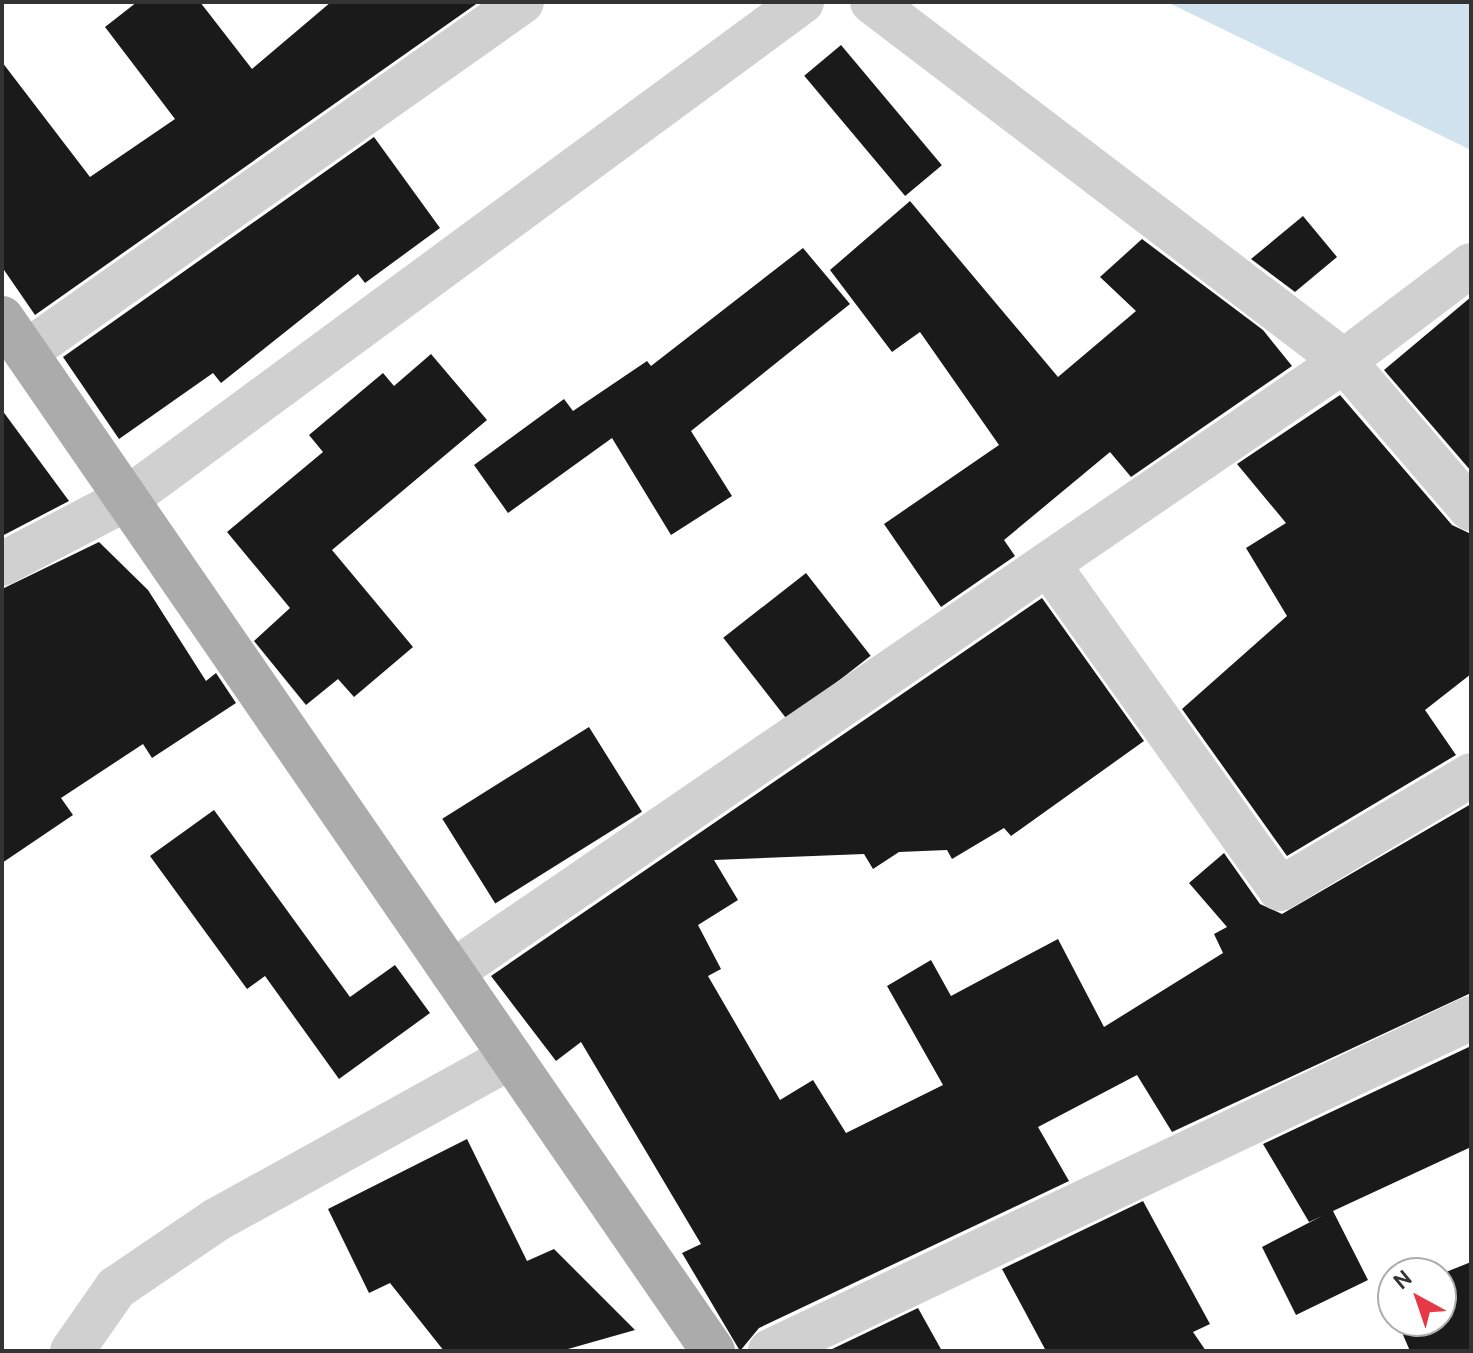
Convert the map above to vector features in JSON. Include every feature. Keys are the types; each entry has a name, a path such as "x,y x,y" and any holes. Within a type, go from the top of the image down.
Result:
{"main road":[{"path":"14,335 713,1351"}],"street":[{"path":"14,335 522,2"},
{"path":"2,564 128,498 802,2"},
{"path":"872,2 1344,361 1471,509"},
{"path":"452,972 1344,361 1471,265"},
{"path":"1048,564 1280,889 1471,775"},
{"path":"770,1351 1471,1018"},
{"path":"72,1351 116,1288 216,1220 511,1057"}],"water":[{"path":"1167,2 1471,2 1471,150"}],"building":[{"path":"137,2 200,2 252,69 331,2 479,2 35,315 2,267 2,62 90,177 175,119 105,27"},
{"path":"841,45 942,165 905,196 804,76"},
{"path":"374,137 440,228 365,283 358,274 221,383 213,373 119,439 63,357"},
{"path":"910,201 1058,377 1136,311 1100,277 1142,239 1263,330 1292,366 1131,477 1110,452 1004,540 1015,556 941,607 884,524 999,445 920,332 892,352 830,270"},
{"path":"1303,216 1337,257 1295,292 1251,259"},
{"path":"803,248 850,304 691,431 732,496 671,535 612,438 508,513 474,465 564,399 573,411 647,361 651,366"},
{"path":"1471,297 1471,471 1384,370"},
{"path":"431,354 487,420 332,550 413,647 354,697 338,679 306,705 254,641 290,608 227,532 323,452 309,435 383,373 394,386"},
{"path":"1340,395 1452,525 1471,534 1471,674 1425,710 1456,755 1287,856 1182,709 1287,616 1246,548 1286,523 1237,464"},
{"path":"2,410 69,501 2,536"},
{"path":"99,542 148,590 206,681 216,673 236,703 152,758 143,744 61,798 73,815 2,863 2,589"},
{"path":"806,573 871,656 788,720 723,638"},
{"path":"1042,598 1144,741 1011,836 1004,828 952,859 947,850 899,852 873,869 864,854 714,860 738,900 698,925 721,969 708,976 780,1100 813,1080 846,1133 943,1085 887,986 931,960 951,996 1058,939 1104,1027 1223,953 1214,934 1227,927 1189,883 1224,853 1260,904 1282,914 1471,804 1471,993 1172,1132 1137,1075 1038,1127 1069,1181 759,1328 740,1351 682,1253 701,1244 581,1042 556,1061 491,976"},
{"path":"589,727 642,812 495,903 442,819"},
{"path":"214,810 350,997 395,965 430,1013 339,1079 265,976 247,989 150,856"},
{"path":"1471,1046 1471,1147 1333,1211 1368,1280 1296,1315 1262,1247 1322,1216 1309,1222 1263,1144"},
{"path":"467,1139 527,1261 554,1249 635,1330 561,1351 444,1351 390,1283 369,1293 328,1209"},
{"path":"1143,1201 1210,1324 1193,1332 1206,1351 1046,1351 1002,1269"},
{"path":"1471,1262 1471,1351 1410,1351 1404,1337 1457,1337 1457,1268"},
{"path":"918,1308 942,1351 828,1351"}]}
